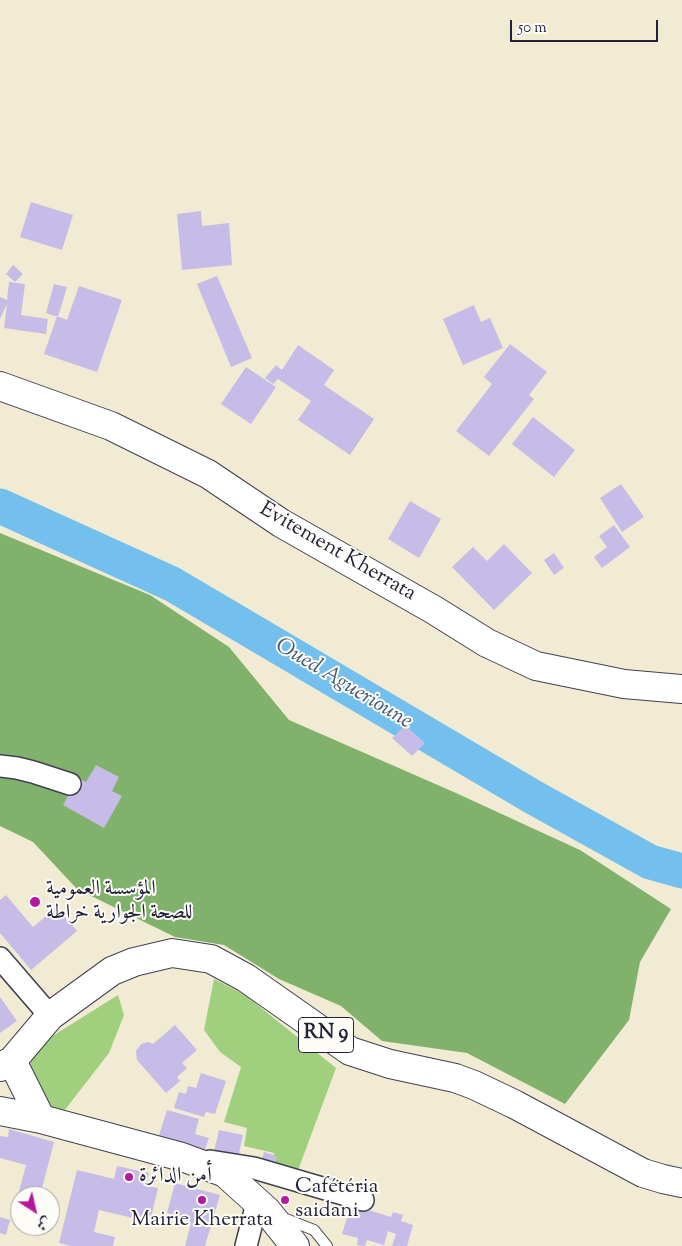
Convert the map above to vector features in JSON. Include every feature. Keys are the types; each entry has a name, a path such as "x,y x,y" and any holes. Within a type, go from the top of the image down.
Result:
{"main road":[{"name":"Evitement Kherrata","path":"0,386 111,426 208,474 281,523 434,610 487,643 536,666 624,684 682,689"},
{"name":"RN 9","path":"6,1064 50,1016 112,971 134,962 172,952 211,959 246,978 350,1051 390,1064 455,1078 474,1085 514,1104 642,1173 663,1180 682,1183"},
{"path":"6,1064 41,1119"},
{"path":"0,1111 41,1119 182,1157 225,1173 262,1207 295,1246"}],"street":[{"path":"0,766 32,772 70,784"},
{"path":"0,958 50,1016"},
{"path":"182,1157 254,1168 363,1200"},
{"path":"246,1246 262,1207"}],"lane":[{"path":"262,1207 314,1230 327,1246"}],"green space":[{"path":"0,533 150,595 229,647 289,720 580,850 671,909 640,962 629,1020 565,1104 467,1053 382,1041 341,1006 279,979 224,945 175,937 77,889 33,842 0,826"},
{"path":"214,979 245,995 336,1068 297,1173 273,1166 274,1153 244,1146 247,1128 224,1122 241,1067 220,1052 204,1030"},
{"path":"118,995 124,1015 109,1053 64,1111 49,1110 27,1070 33,1054 40,1045 51,1037"}],"building":[{"path":"31,202 73,215 62,250 20,237"},
{"path":"201,211 202,226 229,223 232,265 182,270 177,214"},
{"path":"13,265 23,274 15,282 6,274"},
{"path":"217,276 252,358 231,367 197,284"},
{"path":"9,282 25,284 21,315 48,319 46,334 4,328 7,304 0,319 0,297 7,300"},
{"path":"54,284 67,287 58,317 46,313"},
{"path":"79,286 122,300 97,372 44,354 57,316 67,320"},
{"path":"474,305 481,322 490,318 503,348 463,365 443,319"},
{"path":"510,344 547,372 529,395 534,399 489,456 456,431 492,384 484,377"},
{"path":"298,345 334,370 324,385 374,419 350,455 298,420 311,401 278,379 273,384 265,378 276,365 282,370"},
{"path":"246,367 276,387 251,424 221,404"},
{"path":"533,417 575,450 554,477 512,444"},
{"path":"621,484 644,517 622,532 600,498"},
{"path":"410,501 441,519 419,558 388,539"},
{"path":"614,525 630,547 602,568 594,557 607,547 599,536"},
{"path":"504,544 532,573 494,610 452,567 473,547 487,561"},
{"path":"554,553 564,568 554,575 544,560"},
{"path":"405,725 425,743 412,756 392,738"},
{"path":"96,765 119,777 112,791 122,796 104,828 63,805 78,778 86,782"},
{"path":"6,895 33,927 57,907 77,931 31,970 0,933 0,900"},
{"path":"0,997 17,1021 0,1033"},
{"path":"175,1025 197,1050 182,1063 187,1068 177,1077 180,1081 166,1093 137,1060 136,1051 141,1044 148,1042 153,1044"},
{"path":"201,1073 226,1081 215,1114 206,1112 204,1117 174,1108 179,1092 186,1094 188,1086 196,1088"},
{"path":"167,1110 199,1119 195,1134 209,1138 203,1155 157,1142"},
{"path":"9,1129 54,1142 43,1186 20,1186 26,1165 0,1158 0,1136 8,1137"},
{"path":"219,1130 243,1135 237,1162 213,1156"},
{"path":"264,1152 277,1156 273,1170 260,1166"},
{"path":"117,1166 149,1173 146,1186 158,1188 150,1222 99,1210 94,1232 115,1237 113,1246 71,1246 59,1243 77,1170 114,1179"},
{"path":"175,1183 220,1195 205,1246 185,1246 191,1223 172,1218 172,1215 167,1213"},
{"path":"350,1208 361,1211 362,1208 391,1217 393,1212 403,1215 401,1221 413,1225 407,1246 392,1246 396,1234 388,1231 384,1245 367,1240 365,1246 357,1245 358,1238 342,1234"},
{"path":"0,1217 10,1220 6,1235 0,1233"}],"waterway":[{"name":"Oued Aguerioune","path":"0,506 172,584 533,797 650,862 682,871"}],"place":[{"name":"المؤسسة العمومية للصحة الجوارية خراطة","path":"35,902"},
{"name":"أمن الدائرة","path":"129,1177"},
{"name":"Mairie Kherrata","path":"202,1200"},
{"name":"Cafétéria saidani","path":"285,1200"}]}
